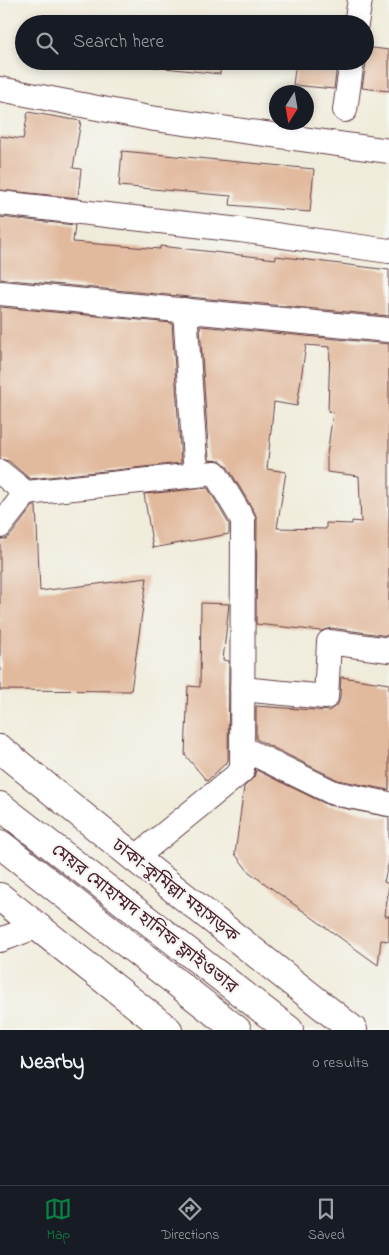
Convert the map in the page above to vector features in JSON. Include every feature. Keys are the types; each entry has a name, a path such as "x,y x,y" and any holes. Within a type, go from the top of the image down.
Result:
{"main road":[{"name":"ঢাকা–কুমিল্লা মহাসড়ক","path":"0,749 353,1030"},
{"name":"মেয়র মোহাম্মদ হানিফ ফ্লাইওভার","path":"0,806 290,1030"},
{"name":"মেয়র মোহাম্মদ হানিফ ফ্লাইওভার","path":"0,844 237,1030"},
{"path":"0,897 168,1030"}],"street":[{"path":"358,15 360,0"},
{"path":"345,110 351,70"},
{"path":"0,89 149,118 389,151"},
{"path":"0,203 240,230 389,251"},
{"path":"0,293 389,330"},
{"path":"185,310 196,475"},
{"path":"0,472 26,493 215,473 243,520 242,771 135,858"},
{"path":"0,526 26,493"},
{"path":"242,689 326,697 329,642 389,650"},
{"path":"242,748 334,793 389,804"},
{"path":"0,940 38,926"}],"building":[{"path":"374,48 389,50 389,91 362,88 365,70 374,70"},
{"path":"183,70 220,70 220,74"},
{"path":"295,70 336,70 334,89 314,87 314,85 293,85"},
{"path":"28,112 81,121 73,168 81,169 78,198 0,190 0,136 23,139"},
{"path":"122,151 314,169 310,212 230,205 231,196 119,186"},
{"path":"0,217 75,225 73,242 160,249 160,246 276,259 276,256 389,270 389,316 0,279"},
{"path":"0,307 172,323 181,463 30,479 9,461 0,459"},
{"path":"200,326 389,344 389,636 331,628 321,631 256,624 257,520 255,513 227,466 221,461 209,460","holes":["306,345 330,347 328,411 333,412 327,455 327,472 359,476 361,522 352,521 352,524 326,523 326,529 277,528 286,472 267,469 274,402 297,406"]},
{"path":"208,488 229,524 229,534 153,548 144,494"},
{"path":"33,506 36,506 40,591 147,578 131,691 0,690 0,539 6,539 11,535"},
{"path":"201,603 229,604 223,660 229,661 228,761 207,781 185,755 188,686 200,687"},
{"path":"341,677 389,684 389,790 338,780 256,739 256,706 329,711 338,704"},
{"path":"256,770 328,805 389,817 389,861 384,882 389,884 385,916 389,916 389,941 381,940 378,965 249,872 235,854 244,787 254,777"}]}
